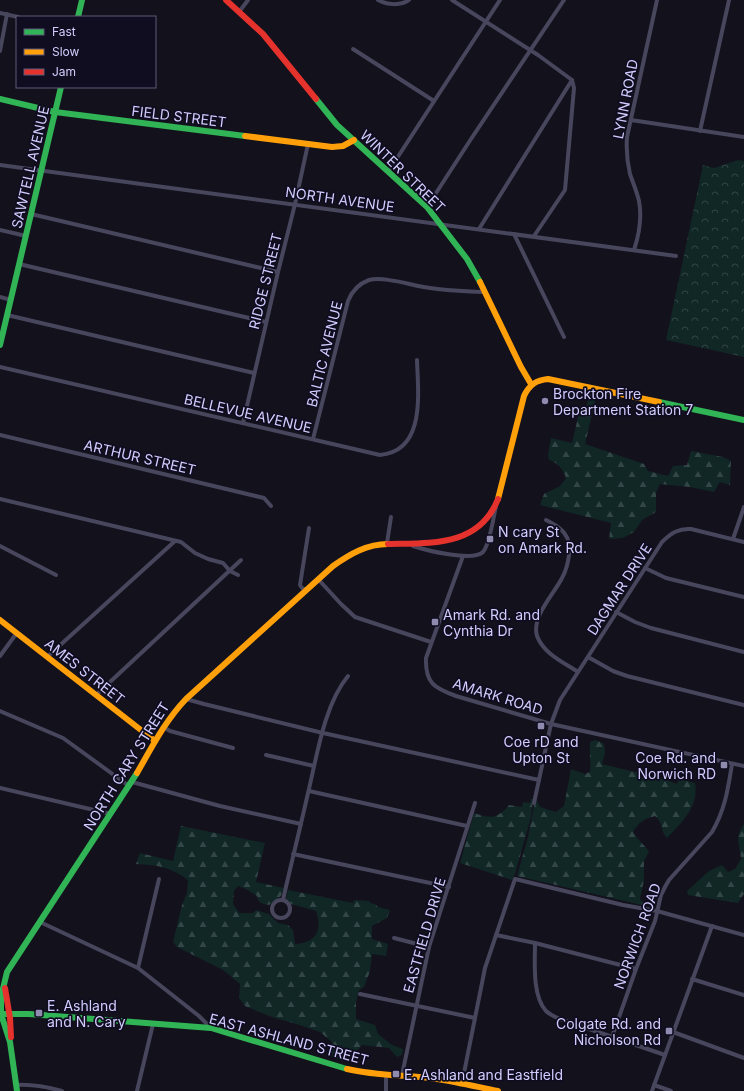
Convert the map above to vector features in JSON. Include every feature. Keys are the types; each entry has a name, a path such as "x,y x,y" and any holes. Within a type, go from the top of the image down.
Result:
{"street":[{"path":"78,16 82,0"},
{"name":"WINTER STREET","path":"226,0 263,34 337,125 427,207 466,259 485,292 521,367 531,384"},
{"path":"239,12 248,0"},
{"path":"378,0 391,4 407,2 409,0"},
{"path":"452,0 572,80 574,88 565,190 534,236"},
{"path":"388,172 500,0"},
{"path":"427,207 564,0"},
{"name":"LYNN ROAD","path":"634,250 639,228 640,212 639,201 630,175 627,159 627,137 657,0"},
{"path":"700,131 729,0"},
{"path":"0,13 16,16"},
{"path":"0,51 7,14"},
{"path":"353,50 434,101"},
{"path":"479,229 572,80"},
{"name":"SAWTELL AVENUE","path":"0,345 61,88"},
{"name":"FIELD STREET","path":"0,99 55,112 308,144 341,147 354,140"},
{"path":"631,120 744,137"},
{"name":"RIDGE STREET","path":"243,423 308,144"},
{"name":"NORTH AVENUE","path":"0,165 676,256"},
{"path":"31,214 278,272"},
{"path":"0,230 26,236"},
{"path":"514,234 564,337"},
{"path":"19,264 266,322"},
{"name":"BALTIC AVENUE","path":"313,440 348,301 356,288 367,281 381,279 432,288 485,292"},
{"path":"0,297 11,300"},
{"path":"7,315 254,373"},
{"name":"BELLEVUE AVENUE","path":"0,367 313,440 380,454 390,454 408,439 416,421 418,408 417,360"},
{"path":"531,384 542,379 548,379 744,420"},
{"name":"NORTH CARY STREET","path":"408,544 419,548 463,556 476,556 482,553 486,546 524,396 531,384"},
{"name":"ARTHUR STREET","path":"0,435 264,498 271,506"},
{"path":"0,499 180,542 195,553 208,559 223,563 230,571 238,575"},
{"name":"NORTH CARY STREET","path":"17,1088 10,1042 1,1014 2,984 7,972 111,814 163,727 178,707 318,579 344,558 363,548 375,545 387,543 408,544 449,542 463,538 476,529 491,514 498,501"},
{"path":"733,539 744,508"},
{"path":"387,543 391,517"},
{"path":"546,520 562,529 567,537 569,552 562,578 540,615 536,632 541,644 547,651 578,672"},
{"path":"307,590 302,588 300,585 309,528"},
{"name":"DAGMAR DRIVE","path":"534,804 551,724 560,700 662,542 673,532 691,529 744,542"},
{"path":"46,657 175,541"},
{"path":"0,546 56,575"},
{"name":"AMARK ROAD","path":"463,556 426,658 426,670 429,679 434,685 444,692 551,724 744,766"},
{"path":"96,695 241,560"},
{"path":"645,568 666,578 744,597"},
{"path":"318,579 341,604 356,617 431,642"},
{"path":"616,612 651,628 744,652"},
{"name":"AMES STREET","path":"0,620 155,741"},
{"path":"0,656 16,634"},
{"path":"588,657 613,671 627,676 744,706"},
{"path":"283,900 314,766 330,705 348,676"},
{"path":"186,699 323,733 539,780"},
{"path":"0,711 63,738 130,784 301,824"},
{"path":"163,727 170,731 233,748"},
{"path":"266,755 314,766"},
{"name":"NORWICH ROAD","path":"612,1037 655,921 661,895 670,880 712,832 717,824 725,803 732,764"},
{"path":"0,788 111,814"},
{"path":"309,791 467,826"},
{"name":"EASTFIELD DRIVE","path":"402,1075 429,946 475,803"},
{"path":"293,854 449,887"},
{"path":"138,968 158,878"},
{"path":"462,1083 485,968 515,878 658,911 744,935"},
{"path":"283,900 289,904 290,912 284,918 278,918 274,914 272,907 276,901 283,900"},
{"path":"40,922 138,968 199,1016 211,1028"},
{"path":"652,1091 712,926"},
{"path":"496,935 636,969"},
{"path":"394,938 429,946"},
{"path":"534,943 537,988 540,1002 546,1011 560,1019 665,1055"},
{"path":"692,979 744,995"},
{"name":"NORTH CARY STREET","path":"2,984 11,1014 12,1024 10,1042"},
{"path":"360,994 475,1018"},
{"name":"EAST ASHLAND STREET","path":"1,1014 29,1014 211,1028 343,1068 386,1075 402,1075 462,1083 474,1088 498,1091"},
{"path":"137,1091 153,1024"},
{"path":"673,1032 744,1058"},
{"path":"386,1075 386,1091"},
{"path":"17,1088 27,1084 62,1091"},
{"path":"654,1085 671,1091"}],"green space":[{"path":"738,160 744,161 744,357 666,340 703,165 714,168"},
{"path":"590,391 597,393 585,444 644,464 648,471 668,476 673,466 687,465 691,451 723,457 731,461 730,485 720,482 714,492 690,487 660,484 656,493 656,512 642,520 634,532 623,538 609,539 611,523 540,505 544,494 560,486 566,478 560,467 549,460 548,455 551,438 572,443 578,417 582,410 586,409"},
{"path":"595,740 603,743 605,749 602,764 664,779 677,784 679,779 695,783 696,792 692,807 684,820 667,838 663,832 660,822 655,816 642,821 633,832 649,851 644,861 644,880 640,899 646,906 517,876 528,837 535,801 537,801 540,807 556,812 564,806 571,769 585,774 590,772 590,742"},
{"path":"531,799 533,799 531,817 512,880 460,863 474,813 489,817 501,813 509,805 522,807 523,802 530,803"},
{"path":"744,824 744,894 738,903 688,895 687,891 709,871 722,865 728,872 735,869 741,859 738,837"},
{"path":"181,826 265,843 256,882 284,888 281,896 269,905 264,904 259,902 257,896 238,886 234,891 233,904 239,913 253,913 256,910 269,914 278,923 288,925 293,930 295,944 308,941 313,938 318,930 319,924 316,911 291,904 286,899 288,890 353,903 354,900 370,901 370,903 375,904 378,907 390,910 387,918 372,926 372,939 388,944 386,956 372,954 370,971 364,987 359,990 356,1003 356,1019 375,1025 378,1034 392,1045 403,1049 402,1055 397,1057 389,1048 362,1045 350,1058 342,1060 332,1057 332,1042 320,1032 269,1016 245,1006 239,998 240,984 223,970 177,947 173,942 182,905 187,893 188,880 170,869 136,864 140,853 173,861"}],"traffic: fast":[{"path":"78,16 82,0"},
{"path":"0,345 61,88"},
{"path":"0,99 55,112 245,136"},
{"path":"316,99 337,125 427,207 467,259 480,282"},
{"path":"659,402 744,420"},
{"path":"17,1091 10,1042 1,1014 1,997 7,972 137,773"},
{"path":"0,1014 29,1014 211,1028 347,1069"}],"traffic: slow":[{"path":"245,136 332,147 343,146 354,140"},
{"path":"480,282 521,367 531,384"},
{"path":"498,499 524,396 533,384 548,379 659,402"},
{"path":"137,773 165,725 186,699 333,566 359,550 380,544 388,544"},
{"path":"0,620 155,741"},
{"path":"347,1069 370,1073 437,1079 498,1091"}],"traffic: jam":[{"path":"226,0 263,34 316,99"},
{"path":"388,544 437,542 466,534 479,526 490,515 498,499"},
{"path":"5,988 10,1018 11,1037"}],"place":[{"name":"Brockton Fire Department Station 7","path":"545,401"},
{"name":"N cary St on Amark Rd.","path":"490,539"},
{"name":"Amark Rd. and Cynthia Dr","path":"435,622"},
{"name":"Coe rD and Upton St","path":"541,726"},
{"name":"Coe Rd. and Norwich RD","path":"724,765"},
{"name":"E. Ashland and N. Cary","path":"39,1013"},
{"name":"Colgate Rd. and Nicholson Rd","path":"669,1031"},
{"name":"E. Ashland and Eastfield","path":"396,1074"}]}
